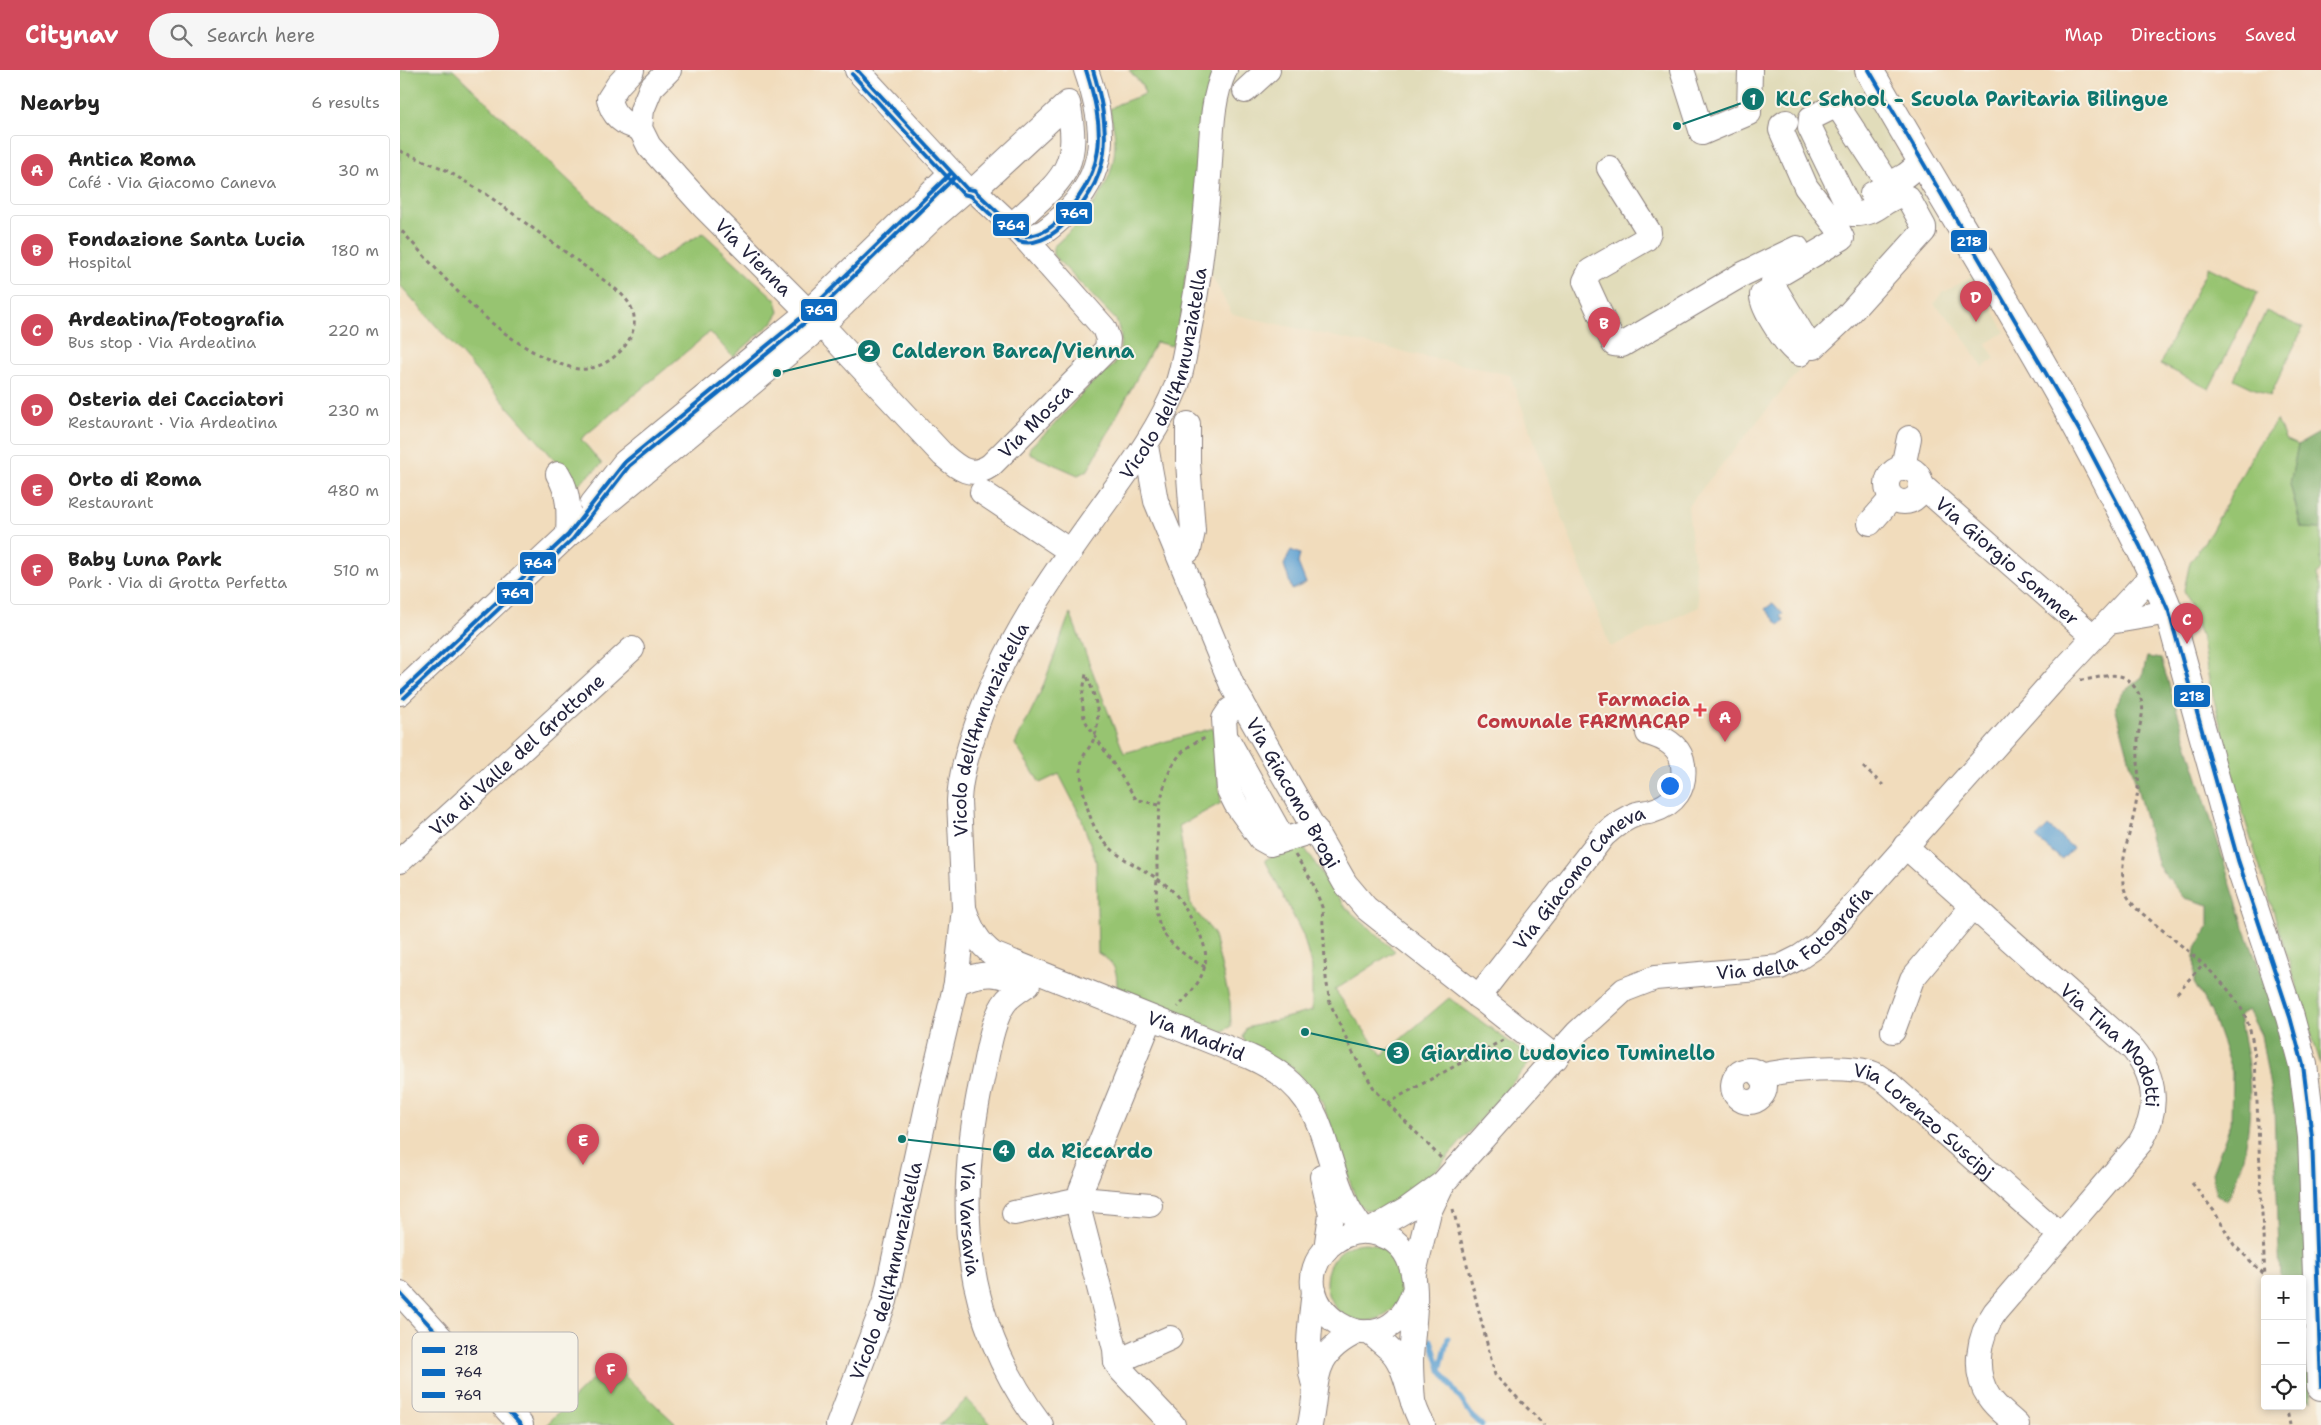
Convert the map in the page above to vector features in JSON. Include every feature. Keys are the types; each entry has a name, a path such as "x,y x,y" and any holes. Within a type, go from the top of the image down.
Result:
{"main road":[{"path":"1869,70 1922,163 2061,396 2153,574 2169,612 2238,860 2301,1056 2317,1168 2321,1386"}],"street":[{"path":"632,70 618,85 609,99 611,110 627,125 640,128 642,110 651,88 669,70"},
{"name":"Via Mosca","path":"857,70 964,184 1022,227 1104,328 1108,339 1107,349 991,465"},
{"path":"400,693 568,535 624,462 815,319 964,184 1068,103 1074,138 1070,161 1022,227 1037,236 1050,228 1084,191 1094,171 1100,150 1099,117 1086,70"},
{"name":"Vicolo dell'Annunziatella","path":"838,1425 885,1301 929,1097 956,983 964,908 959,801 960,786 970,746 1000,665 1039,596 1146,446 1157,429 1177,384 1184,357 1204,236 1214,109 1219,84 1225,70"},
{"path":"1682,70 1702,133 1749,113 1750,70"},
{"path":"1609,168 1649,232 1646,239 1586,275 1585,281 1614,344 1622,345 1742,275 1806,244 1844,220 1867,214 1896,196 1902,195 1908,198 1923,224 1924,231 1847,316 1814,347 1807,345 1774,287 1773,281 1777,276 1842,238 1844,220 1810,128 1812,118 1833,107 1839,108 1882,174"},
{"path":"1786,122 1782,125 1781,130 1806,187 1844,220"},
{"name":"Via Vienna","path":"640,128 649,146 663,164 815,319 943,455 960,470 977,472 991,465"},
{"path":"1844,220 1857,204 1865,198 1906,175 1922,163"},
{"path":"1774,287 1762,295 1763,305 1791,348 1800,354"},
{"path":"1180,557 1189,550 1193,530 1188,462 1188,424"},
{"path":"1903,467 1909,438"},
{"name":"Via Giacomo Brogi","path":"1146,446 1156,501 1232,685 1342,878 1366,908 1556,1058"},
{"path":"1903,467 1914,470 1920,479 1921,485 1914,500 1902,502 1892,498 1886,487 1889,476 1903,467"},
{"path":"558,474 564,483 570,506 568,535"},
{"name":"Via Giorgio Sommer","path":"1921,485 2102,629"},
{"path":"982,492 1070,551"},
{"path":"1870,523 1892,498"},
{"name":"Via della Fotografia","path":"1366,1232 1410,1208 1447,1172 1606,1005 1632,986 1655,978 1780,967 1805,955 1819,944 1905,846 2153,574"},
{"path":"2102,629 2169,612"},
{"name":"Via di Valle del Grottone","path":"400,861 632,649"},
{"path":"1242,702 1225,715 1228,784 1231,796 1266,842 1270,844 1316,830"},
{"name":"Via Giacomo Caneva","path":"1478,997 1604,835 1618,822 1637,814 1660,808 1670,803 1678,795 1683,784 1684,774 1678,749 1660,736 1648,733"},
{"name":"Via Tina Modotti","path":"1905,846 2133,1049 2144,1064 2151,1081 2153,1108 2145,1134 1995,1312 1984,1328 1981,1339 1980,1368 1986,1392 1991,1400 2018,1425"},
{"path":"1892,1031 1912,979 1972,907"},
{"name":"Via Madrid","path":"964,908 977,939 982,946 993,954 1107,1007"},
{"name":"Via Madrid","path":"956,983 974,976 993,974 1107,1007 1259,1061 1277,1071 1292,1083 1317,1117 1344,1197 1366,1232"},
{"name":"Via Varsavia","path":"1028,984 1012,996 1002,1007 990,1043 970,1146 966,1215 973,1276 991,1333 1005,1365 1040,1425"},
{"path":"1154,1024 1081,1190 1080,1214 1115,1349 1116,1362 1121,1370 1173,1425"},
{"name":"Via Madrid","path":"1154,1024 1268,1082 1286,1099 1306,1128 1326,1190 1331,1215 1326,1248"},
{"name":"Via Lorenzo Suscipj","path":"1761,1076 1803,1070 1847,1069 1874,1074 1887,1082 2060,1235"},
{"name":"Via della Fotografia","path":"1413,1402 1411,1360 1415,1316 1414,1282 1429,1212 1447,1172"},
{"path":"1014,1213 1080,1199 1150,1205"},
{"path":"1310,1425 1314,1387 1320,1365 1329,1350 1340,1341 1363,1332 1390,1326 1406,1310 1414,1282 1405,1252 1395,1242 1382,1235 1366,1232 1340,1238 1326,1248 1314,1272 1309,1331 1309,1363 1314,1387"},
{"path":"1314,1289 1319,1305 1330,1319 1339,1326 1363,1332"},
{"path":"401,1298 433,1332"},
{"name":"Via della Fotografia","path":"1363,1332 1386,1346 1397,1359 1423,1425"},
{"path":"1116,1362 1170,1338"},
{"path":"509,1412 521,1425"}],"path":[{"path":"400,151 444,169 479,189 609,284 627,299 633,312 634,326 629,339 617,355 595,368 575,368 536,352 516,340 455,290 400,229"},
{"path":"1154,1024 1192,993 1205,967 1207,954 1200,930 1180,898 1157,879 1110,851 1094,827 1084,796 1082,760 1094,737 1099,717 1097,700 1086,674 1082,696 1084,719 1094,737 1136,799 1159,805"},
{"path":"2075,678 2083,680 2110,676 2125,678 2140,696 2144,710 2138,740 2139,776 2137,798 2123,868 2123,884 2127,897 2136,909 2229,988 2243,1011 2251,1034 2255,1058 2265,1275"},
{"path":"1205,967 1193,961 1162,930 1156,908 1159,805 1170,772 1179,755 1195,741 1214,736 1226,736"},
{"path":"1863,767 1883,785"},
{"path":"1283,839 1312,881 1322,907 1326,978 1330,1002 1354,1054 1375,1090 1447,1172"},
{"path":"2177,993 2202,965"},
{"path":"1387,1103 1521,1030"},
{"path":"2192,1183 2214,1211 2234,1245 2263,1275"},
{"path":"1452,1205 1495,1375 1544,1425"},
{"path":"2287,1410 2290,1425"}],"shaded area":[{"path":"1232,70 1854,70 1903,161 1901,167 1909,182 1917,185 1940,224 1839,332 1805,363 1688,506 1699,607 1610,647 1510,375 1232,314 1205,263 1222,107"},
{"path":"1974,275 2005,332 1986,344 1995,358 1983,367 1955,325 1934,304 1941,294"}],"green space":[{"path":"400,70 453,70 654,262 703,233 776,300 779,312 772,323 733,357 710,332 581,439 602,464 577,485 400,285"},
{"path":"1129,70 1215,70 1195,233 1185,278 1181,321 1172,346 1156,342 1088,470 1078,475 1030,454 1030,447 1052,427 1091,384 1114,365 1120,351 1121,334 1116,320 1053,255 1053,247 1087,213 1104,187 1114,157 1115,140 1110,109 1145,94 1142,85"},
{"path":"2208,267 2258,292 2209,389 2160,364"},
{"path":"2266,311 2303,328 2270,396 2234,379"},
{"path":"2277,420 2285,439 2298,445 2290,484 2301,528 2321,529 2321,569 2317,575 2321,588 2321,1065 2242,810 2209,680 2201,635 2184,590 2190,562 2211,532 2258,445"},
{"path":"2321,432 2321,529 2302,528 2290,484 2298,445"},
{"path":"1070,613 1124,753 1213,728 1221,803 1179,826 1191,906 1213,932 1230,1002 1231,1026 1222,1032 1117,990 1117,977 1112,964 1098,953 1096,861 1081,817 1059,774 1040,783 1015,744 1042,689"},
{"path":"2147,657 2161,659 2245,930 2287,1040 2303,1153 2312,1401 2306,1398 2306,1275 2280,1275 2274,1110 2261,1035 2248,1010 2239,1015 2249,1076 2249,1124 2239,1172 2233,1187 2226,1201 2216,1194 2212,1173 2231,1123 2232,1072 2211,1012 2194,983 2195,950 2209,926 2209,905 2184,898 2158,866 2115,706 2122,693 2142,677"},
{"path":"1289,847 1304,847 1344,906 1395,951 1335,990 1382,1055 1449,998 1533,1059 1417,1192 1379,1211 1364,1209 1357,1202 1322,1102 1292,1068 1245,1043 1243,1036 1246,1028 1312,1011 1312,969 1303,935 1265,860"},
{"path":"1365,1243 1380,1246 1392,1255 1401,1267 1404,1282 1401,1297 1392,1309 1380,1318 1365,1321 1350,1318 1338,1309 1329,1297 1326,1282 1329,1267 1338,1255 1350,1246"},
{"path":"610,1362 677,1425 546,1425 559,1412 578,1412 578,1394"},
{"path":"967,1399 992,1425 939,1425"}],"water":[{"path":"1291,550 1300,554 1298,563 1306,583 1292,590 1284,565"},
{"path":"1773,603 1783,614 1780,616 1784,621 1779,625 1765,609"},
{"path":"2048,826 2073,848 2062,860 2036,838"}],"waterway":[{"path":"1448,1338 1440,1370 1473,1417 1482,1425"},
{"path":"1431,1340 1440,1369"}],"transit line":[{"name":"764","path":"857,70 967,189 974,190 1023,236 1036,235 1047,230 1066,213 1080,196 1096,162 1099,128 1086,70"},
{"name":"769","path":"852,74 963,194 971,196 1019,241 1030,242 1047,237 1061,227 1091,192 1099,173 1104,154 1105,135 1103,114 1093,70"},
{"name":"218","path":"1869,70 2079,430 2140,546 2169,612 2238,860 2290,1017 2303,1065 2312,1137 2321,1386"},
{"name":"764","path":"400,693 568,535 625,462 808,312 951,173"},
{"name":"769","path":"404,698 573,539 629,466 812,317 955,177"},
{"name":"764","path":"400,1293 436,1332"},
{"name":"764","path":"509,1412 521,1425"}],"place":[{"name":"KLC School - Scuola Paritaria Bilingue","path":"1677,126"},
{"name":"Osteria dei Cacciatori","path":"1976,322"},
{"name":"Fondazione Santa Lucia","path":"1604,348"},
{"name":"Calderon Barca/Vienna","path":"777,373"},
{"name":"Ardeatina/Fotografia","path":"2187,644"},
{"name":"Farmacia Comunale FARMACAP","path":"1700,710"},
{"name":"Antica Roma","path":"1725,742"},
{"name":"Giardino Ludovico Tuminello","path":"1305,1032"},
{"name":"da Riccardo","path":"902,1139"},
{"name":"Orto di Roma","path":"583,1165"},
{"name":"Baby Luna Park","path":"611,1394"}]}
